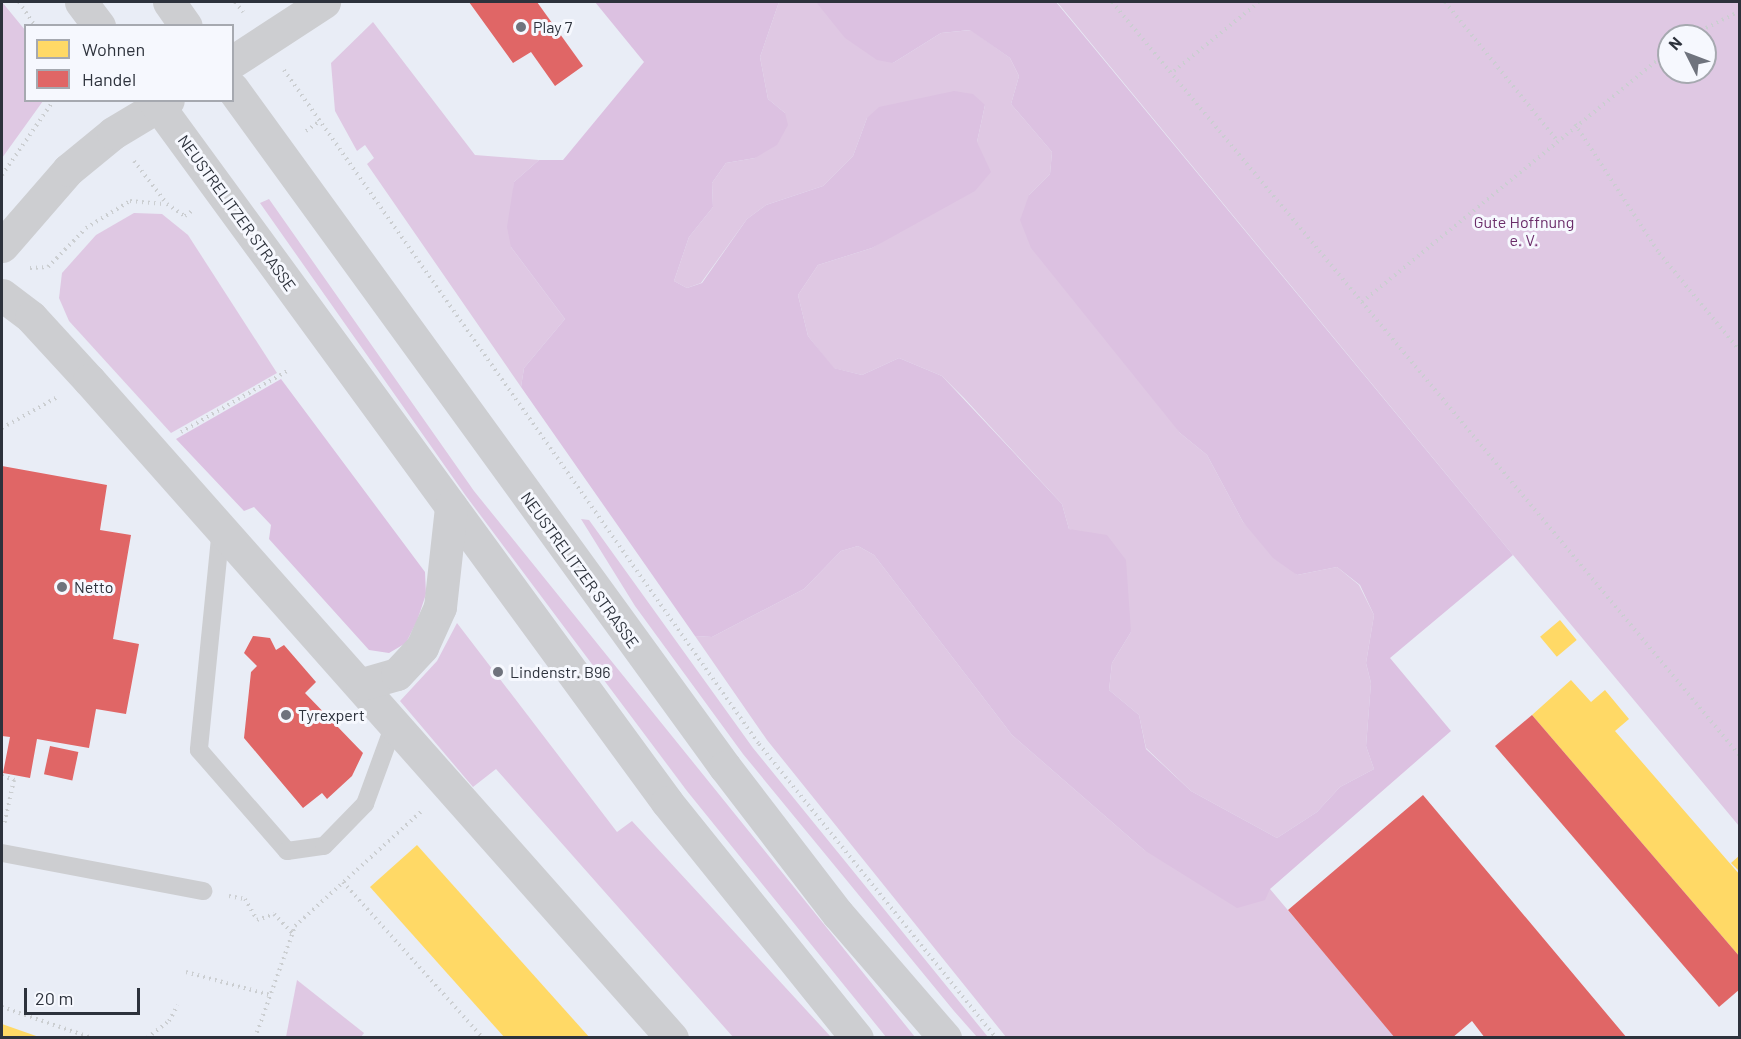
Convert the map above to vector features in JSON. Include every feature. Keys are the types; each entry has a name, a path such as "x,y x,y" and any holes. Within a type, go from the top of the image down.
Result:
{"main road":[{"path":"81,2 98,24"},
{"path":"168,2 184,24"},
{"path":"234,61 324,2"},
{"name":"NEUSTRELITZER STRASSE","path":"234,91 725,767 838,914 945,1038"},
{"path":"2,246 68,170 160,102"},
{"name":"NEUSTRELITZER STRASSE","path":"160,102 451,507 668,802 857,1038"},
{"path":"2,295 31,317 89,380 362,684 672,1038"},
{"path":"362,684 397,674 422,647 440,607 451,507"}],"lane":[{"path":"221,528 199,750 287,851 324,846 365,804 395,722"},
{"path":"2,853 203,891"}],"path":[{"path":"19,2 34,24"},
{"path":"1112,2 1174,71 1362,302 1738,753"},
{"path":"1174,71 1259,2"},
{"path":"1445,2 1556,139"},
{"path":"1713,24 1740,10"},
{"path":"1362,302 1556,139 1657,60"},
{"path":"2,175 53,102"},
{"path":"320,121 759,744 996,1038"},
{"path":"1575,124 1659,253 1740,351"},
{"path":"48,267 86,228 130,201 167,204 185,216"},
{"path":"154,453 174,436 287,370"},
{"path":"2,428 89,380"},
{"path":"2,776 15,778 2,836"},
{"path":"255,1038 293,934 343,882 451,786"},
{"path":"343,882 483,1038"},
{"path":"245,899 257,921 274,914 293,934"},
{"path":"186,972 270,995"},
{"path":"147,1038 170,1021 178,1005"},
{"path":"2,1007 92,1038"}],"green space":[{"path":"2,2 24,29 24,102 42,102 2,158"},
{"path":"779,2 816,2 893,63 941,33 971,30 1010,58 1019,76 1011,104 1052,152 1050,174 1029,195 1180,433 1207,455 1243,522 1297,575 1337,567 1359,585 1374,615 1366,663 1371,683 1366,746 1374,769 1340,787 1317,812 1277,838 1191,791 1146,748 1139,715 1109,690 1112,663 1131,632 1085,535 1069,529 1062,504 964,398 942,376 899,358 862,375 833,368 808,336 798,295 818,265 872,248 903,228 977,142 985,105 867,118 853,156 823,186 766,205 747,219 701,283 687,288 674,281 689,237 713,207 712,183 726,163 755,158 785,113 768,99 760,57"},
{"name":"Gute Hoffnung e. V.","path":"1057,2 1739,2 1739,826 1513,555"},
{"path":"373,22 475,155 539,160 514,182 511,247 565,319 524,368 521,387 367,164 374,158 365,145 357,151 335,111 331,63"},
{"path":"269,199 474,491 915,1037 886,1037 687,791 466,496 260,203"},
{"path":"134,213 162,214 188,235 277,373 171,433 69,321 59,298 62,273 96,235"},
{"path":"581,519 589,520 753,748 988,1037 977,1037 954,1011 743,754 635,606"},
{"path":"858,546 874,555 1012,735 1144,850 1270,889 1395,1037 1006,1037 767,740 695,636 712,637 804,589 841,551"},
{"path":"457,623 617,832 632,821 831,1037 733,1037 496,769 473,787 400,701 437,661"},
{"path":"297,980 364,1033 361,1037 286,1037"}],"shaded area":[{"path":"595,2 779,2 760,57 768,99 785,113 788,125 777,145 755,158 726,163 712,183 713,207 689,237 674,281 687,288 702,283 747,219 766,205 823,186 853,156 867,118 879,107 954,91 973,94 985,105 977,142 991,172 975,191 872,248 818,265 798,295 808,336 834,368 862,375 899,358 942,376 1062,504 1069,529 1107,535 1126,560 1131,632 1112,663 1109,690 1139,715 1146,749 1191,791 1277,838 1317,812 1340,787 1374,769 1366,746 1371,683 1366,663 1374,615 1360,585 1337,567 1297,575 1273,558 1243,522 1207,455 1180,433 1031,248 1020,220 1029,195 1050,174 1052,152 1011,104 1019,76 1010,58 970,30 941,33 893,63 877,60 845,38 816,2 1056,2 1513,555 1390,658 1451,731 1270,889 1265,900 1237,908 1144,850 1012,735 874,555 858,546 841,551 804,589 712,637 695,636 521,387 524,368 565,319 511,247 507,227 514,182 539,160 563,160 644,62"},
{"path":"281,379 425,572 426,594 417,621 406,643 389,653 369,650 269,539 271,525 254,507 244,511 176,439"}],"building: Wohnen":[{"path":"1560,620 1577,640 1557,657 1540,637"},
{"path":"1571,680 1591,702 1605,690 1629,719 1615,731 1740,875 1740,957 1532,715"},
{"path":"417,845 590,1038 505,1038 370,887"},
{"path":"1740,855 1740,872 1731,863"},
{"path":"2,1024 39,1037 39,1038 2,1038"}],"building: Handel":[{"name":"Play 7","path":"469,2 537,2 583,66 555,86 531,52 513,63"},
{"name":"Netto","path":"2,466 107,485 100,530 131,535 113,639 139,644 126,714 96,709 89,748 37,739 30,778 3,773 10,737 2,736"},
{"name":"Tyrexpert","path":"253,636 270,638 276,650 284,645 316,682 305,693 363,753 352,776 327,799 322,793 303,808 244,738 251,672 257,666 244,653"},
{"path":"1532,715 1740,957 1740,989 1719,1007 1495,746"},
{"path":"50,746 78,752 72,780 44,774"},
{"path":"1423,795 1627,1038 1485,1038 1472,1021 1452,1038 1395,1038 1288,910"}],"place":[{"name":"Play 7","path":"521,27"},
{"name":"Netto","path":"62,587"},
{"name":"Lindenstr. B96","path":"498,672"},
{"name":"Tyrexpert","path":"286,715"}]}
